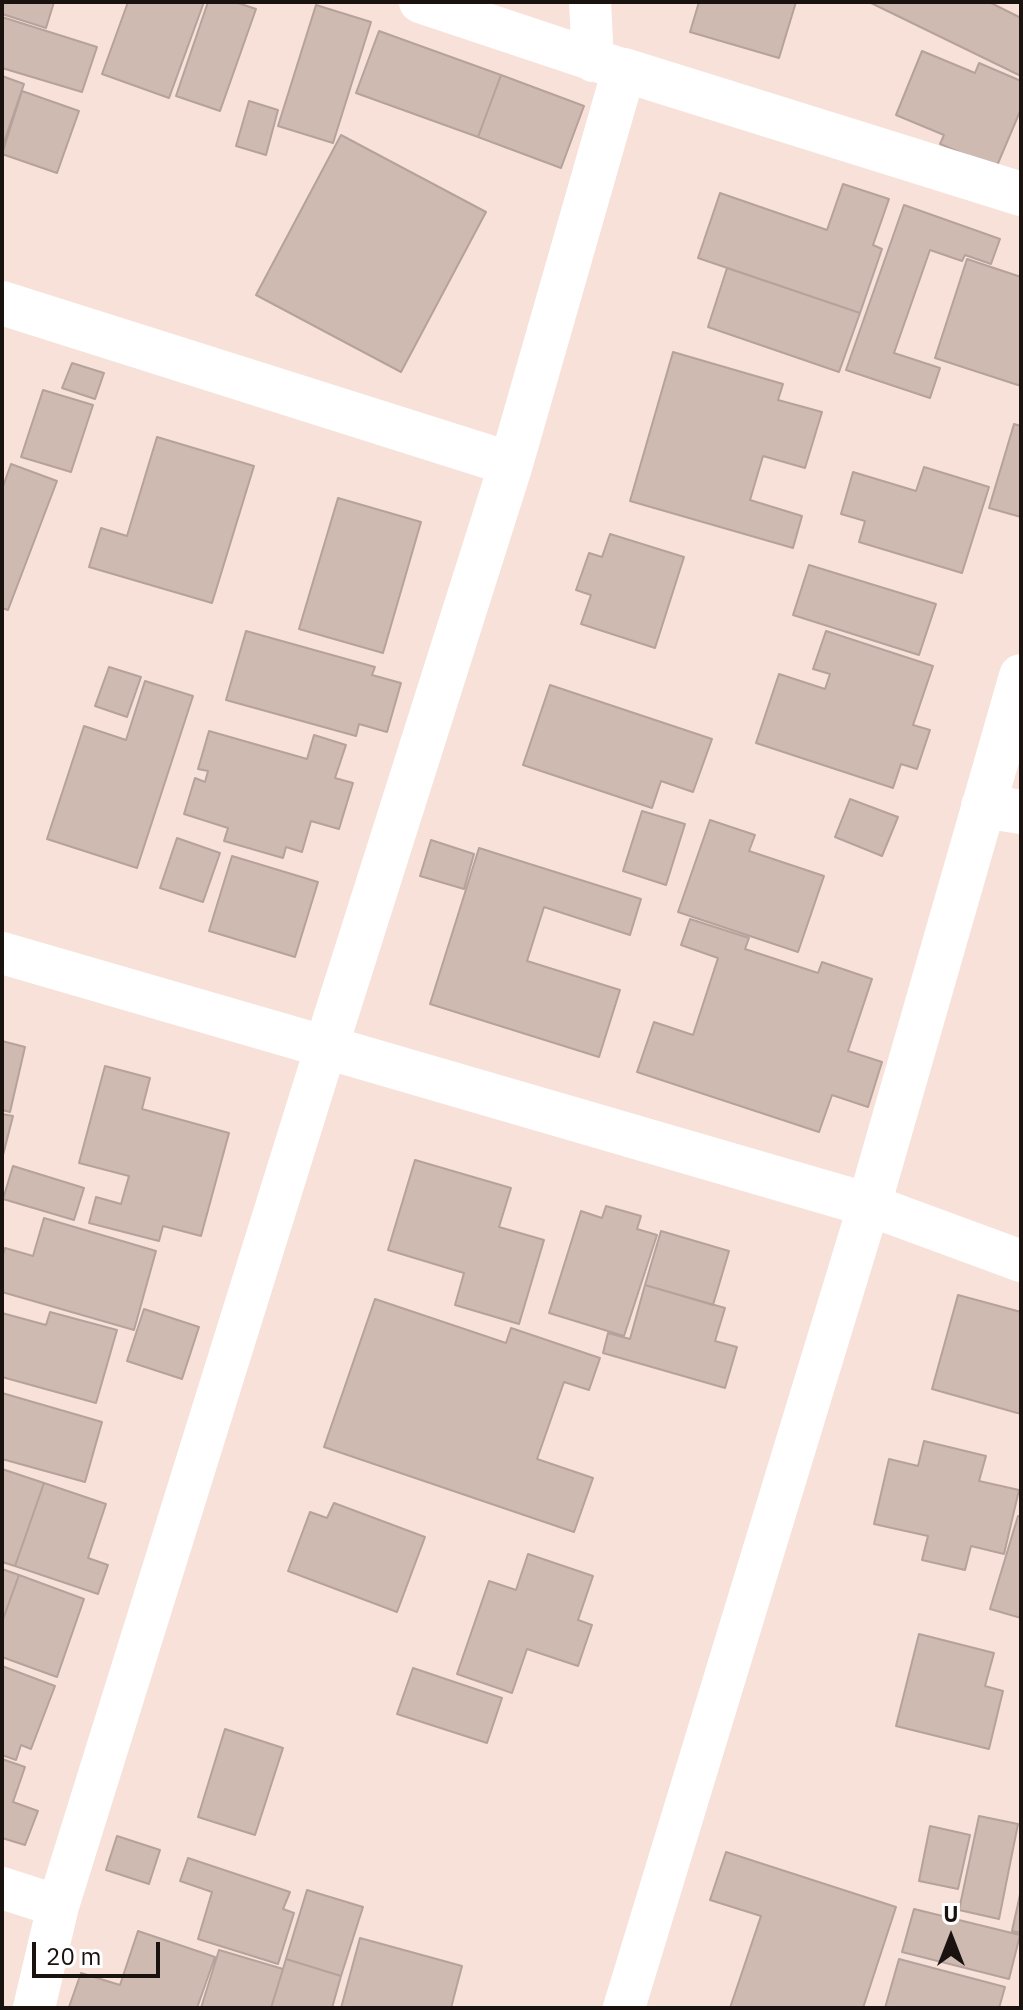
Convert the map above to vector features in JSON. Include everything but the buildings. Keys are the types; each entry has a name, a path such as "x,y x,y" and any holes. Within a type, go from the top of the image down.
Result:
{"street":[{"path":"420,2 608,66 1018,186"},
{"path":"34,2008 58,1906 511,464 608,66 590,2"},
{"path":"2,303 511,464"},
{"path":"624,2008 869,1205 1002,809 1021,676"},
{"path":"2,953 869,1205 1021,1261"},
{"path":"2,1888 58,1906"}]}
